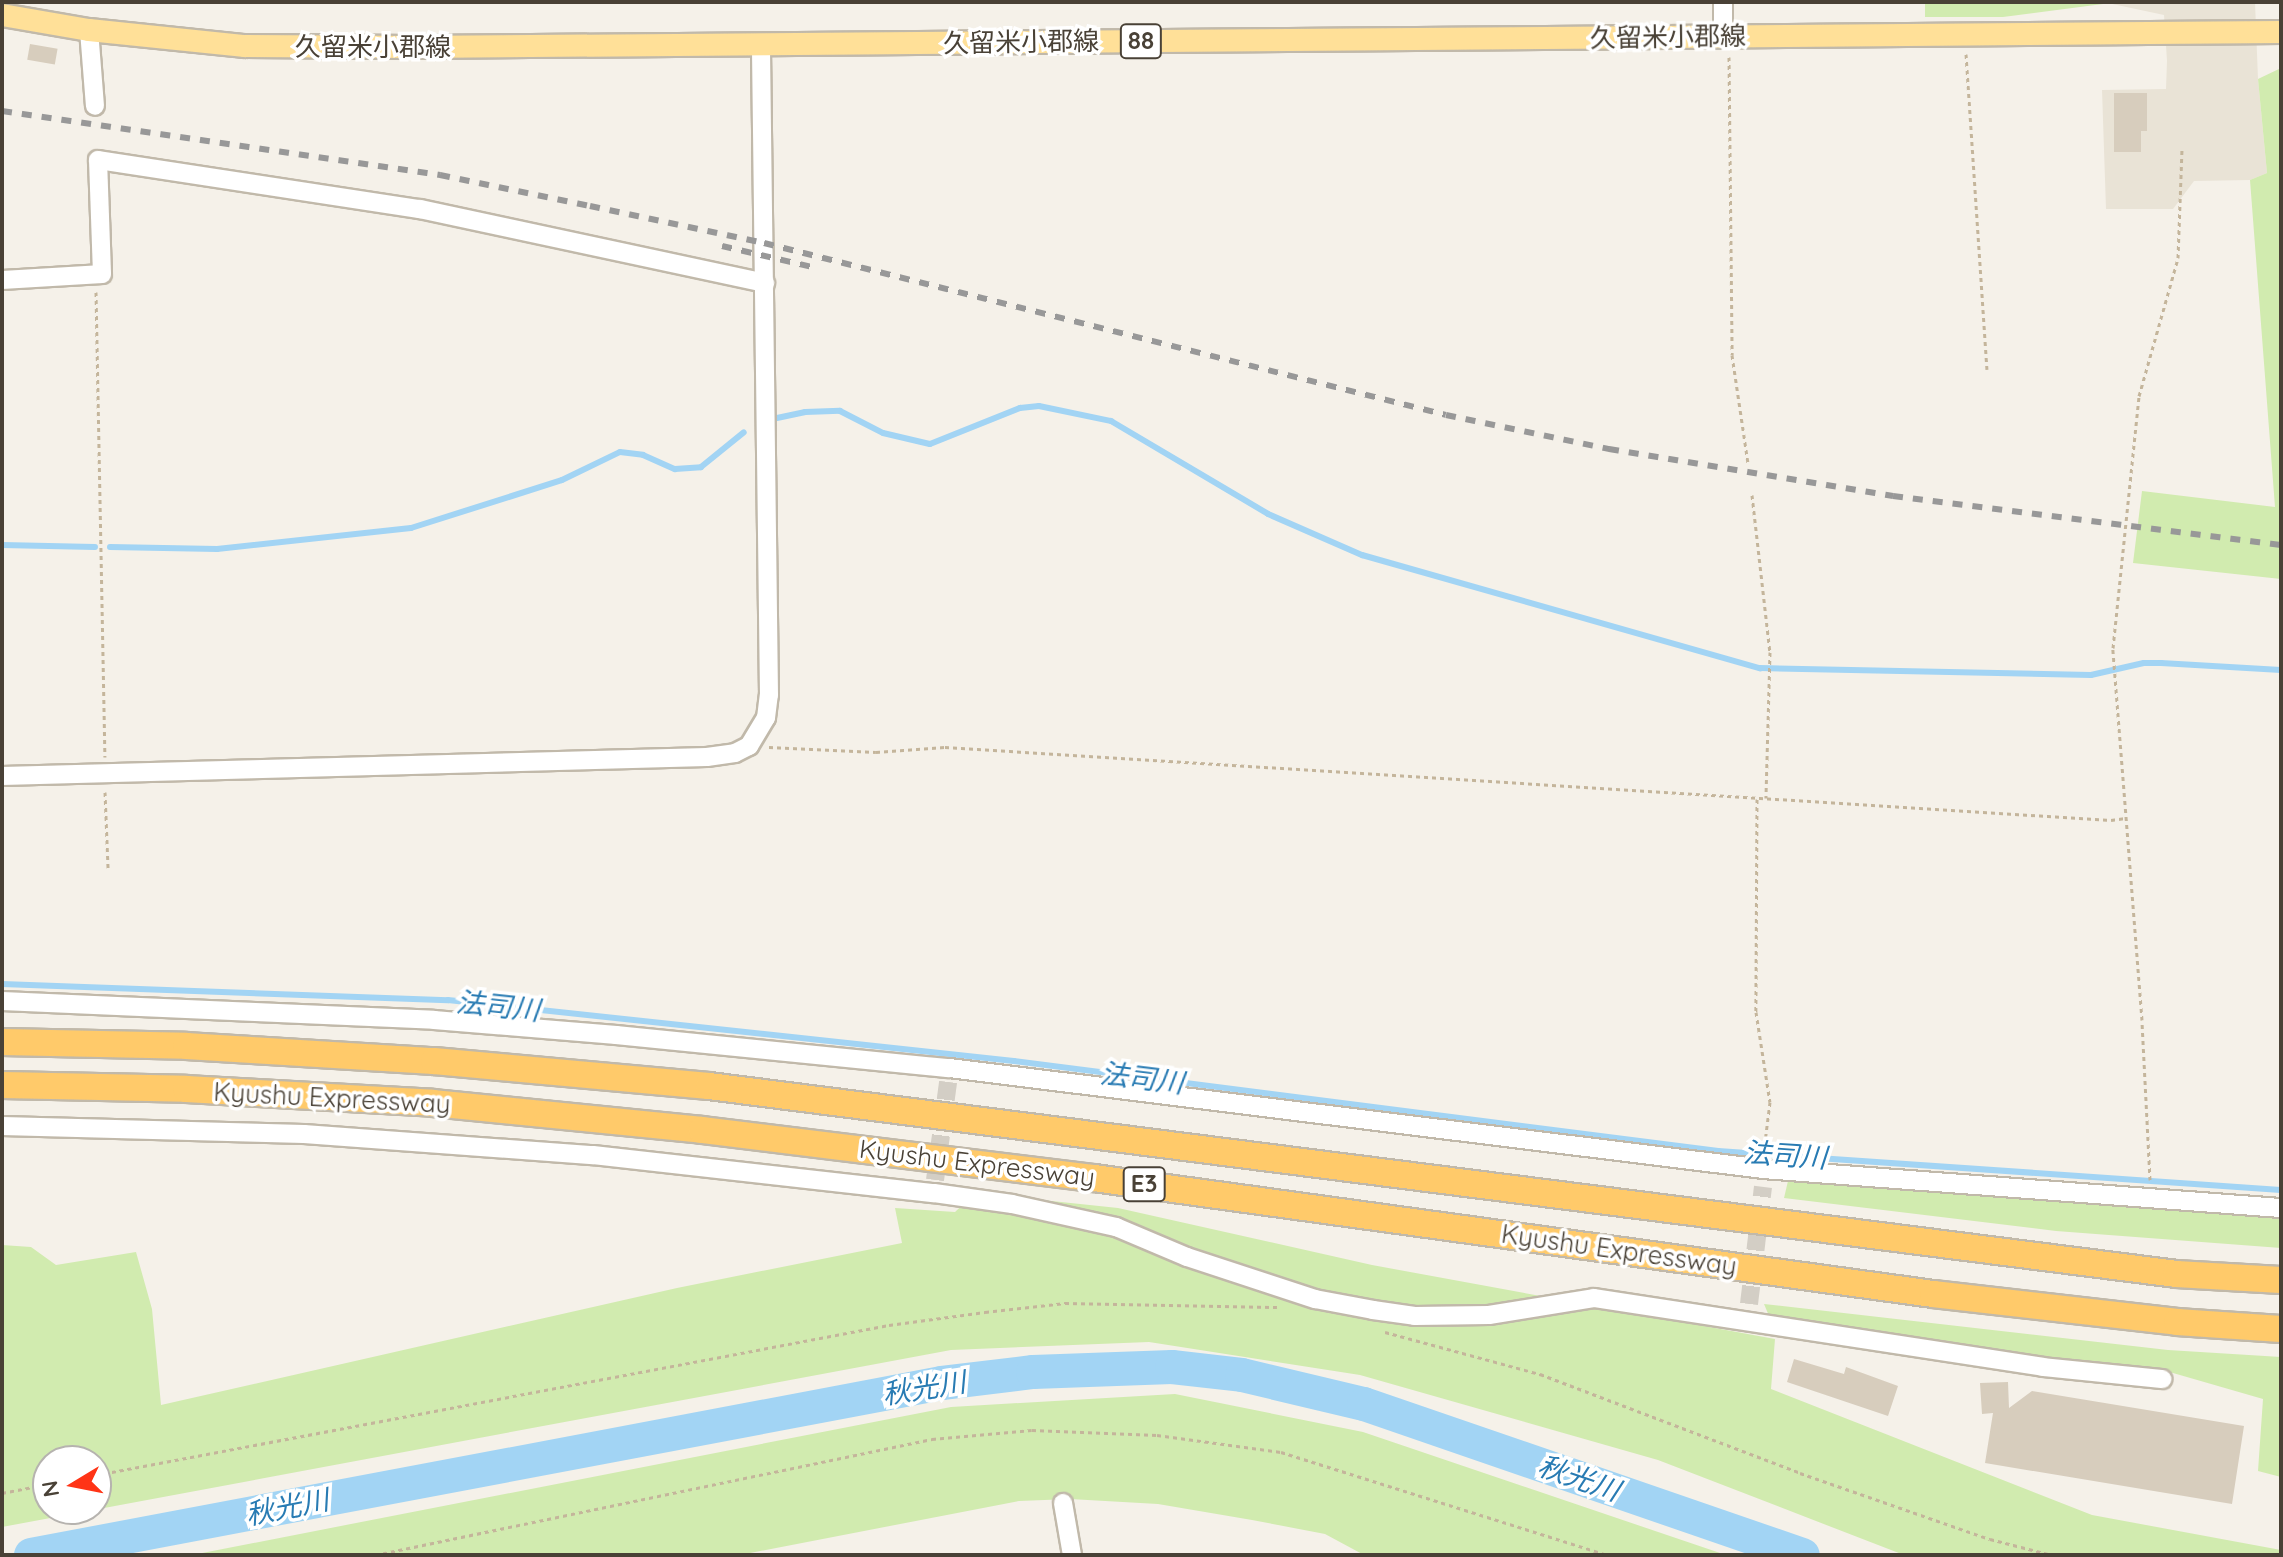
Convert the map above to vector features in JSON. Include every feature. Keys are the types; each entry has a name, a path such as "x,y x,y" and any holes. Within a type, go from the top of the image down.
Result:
{"highway":[{"name":"Kyushu Expressway","path":"2,1042 186,1046 434,1061 709,1086 2176,1274 2281,1280"},
{"name":"Kyushu Expressway","path":"2,1085 186,1089 418,1102 702,1130 1094,1178 1933,1294 2177,1322 2281,1329"}],"main road":[{"name":"久留米小郡線","path":"2,15 89,30 245,46 761,45 2281,32"}],"street":[{"path":"1723,2 1723,36"},
{"path":"89,30 95,106"},
{"path":"2,776 707,757 735,753 749,746 766,718 769,695 761,45"},
{"path":"2,280 96,277 102,274 98,160 420,209 765,283"},
{"path":"2,1001 434,1020 949,1075 1763,1178 2281,1208"},
{"path":"2,1126 75,1125 380,1139 935,1186 1116,1227 1187,1257 1315,1299 1373,1310 1415,1316 1489,1315 1594,1298 1748,1313 2043,1367 2162,1379"},
{"path":"1063,1503 1072,1555"}],"path":[{"path":"1965,34 1987,369"},
{"path":"1723,36 1729,52 1732,355 1748,464"},
{"path":"2151,1169 2113,664 2139,396 2178,258 2182,150"},
{"path":"96,277 108,868"},
{"path":"1752,495 1769,663 1766,798"},
{"path":"749,746 876,752 945,747 2111,820 2126,818"},
{"path":"1757,798 1755,1004 1768,1082 1766,1136"},
{"path":"112,1472 889,1325 971,1313 1065,1303 1246,1304 1287,1308"},
{"path":"1376,1330 1540,1374 1800,1473 1990,1539 2052,1555"},
{"path":"375,1555 932,1439 1032,1430 1157,1435 1281,1452 1607,1555"},
{"path":"2,1493 32,1487"}],"shaded area":[{"path":"2103,2 2255,2 2267,173 2250,180 2194,181 2173,209 2106,209 2102,90 2166,89 2167,61 2164,15"}],"green space":[{"path":"1925,2 2103,4 2003,17 1925,17"},
{"path":"2281,68 2281,579 2133,563 2142,491 2275,507 2250,180 2267,173 2258,79"},
{"path":"1788,1181 2281,1217 2281,1248 2056,1231 1784,1198"},
{"path":"975,1193 1118,1208 1372,1265 1775,1339 1771,1389 2092,1515 2281,1550 2281,1555 1904,1555 1658,1460 1360,1375 1149,1342 951,1350 112,1506 112,1445 32,1445 32,1521 2,1527 2,1245 31,1247 56,1265 136,1252 152,1309 161,1405 677,1288 902,1243 895,1208 955,1212"},
{"path":"1764,1304 2168,1350 2281,1357 2281,1477 2258,1471 2263,1399 2173,1373 1772,1323"},
{"path":"1175,1394 1363,1432 1726,1555 1364,1555 1325,1534 1252,1520 1158,1504 1070,1499 1019,1501 740,1555 192,1555 951,1407"}],"building":[{"path":"30,44 58,49 55,65 27,60"},
{"path":"2114,93 2147,93 2147,131 2141,131 2141,152 2114,152"},
{"path":"1794,1359 1844,1374 1846,1367 1898,1386 1888,1416 1787,1382"},
{"path":"2008,1382 2009,1408 2032,1391 2244,1426 2232,1504 1985,1463 1993,1413 1982,1414 1980,1383"}],"waterway":[{"path":"777,418 805,412 840,411 883,433 930,444 1020,408 1039,406 1111,421 1268,514 1362,555 1760,668 2091,675 2144,663 2161,663 2281,670"},
{"path":"110,547 217,549 411,528 562,480 620,452 643,455 675,469 701,467 744,432"},
{"path":"2,545 95,547"},
{"name":"法司川","path":"2,984 448,1000 1014,1061 1718,1151 2281,1190"},
{"name":"秋光川","path":"31,1555 942,1383 1033,1372 1172,1367 1242,1375 1364,1404 1803,1555"}],"tunnel":[{"path":"935,1180 948,1082"},
{"path":"1749,1304 1763,1187"}],"railway":[{"path":"2,111 440,175 590,206 764,243 1446,415 1609,449 1893,496 2281,545"},
{"path":"722,246 812,267"}]}
